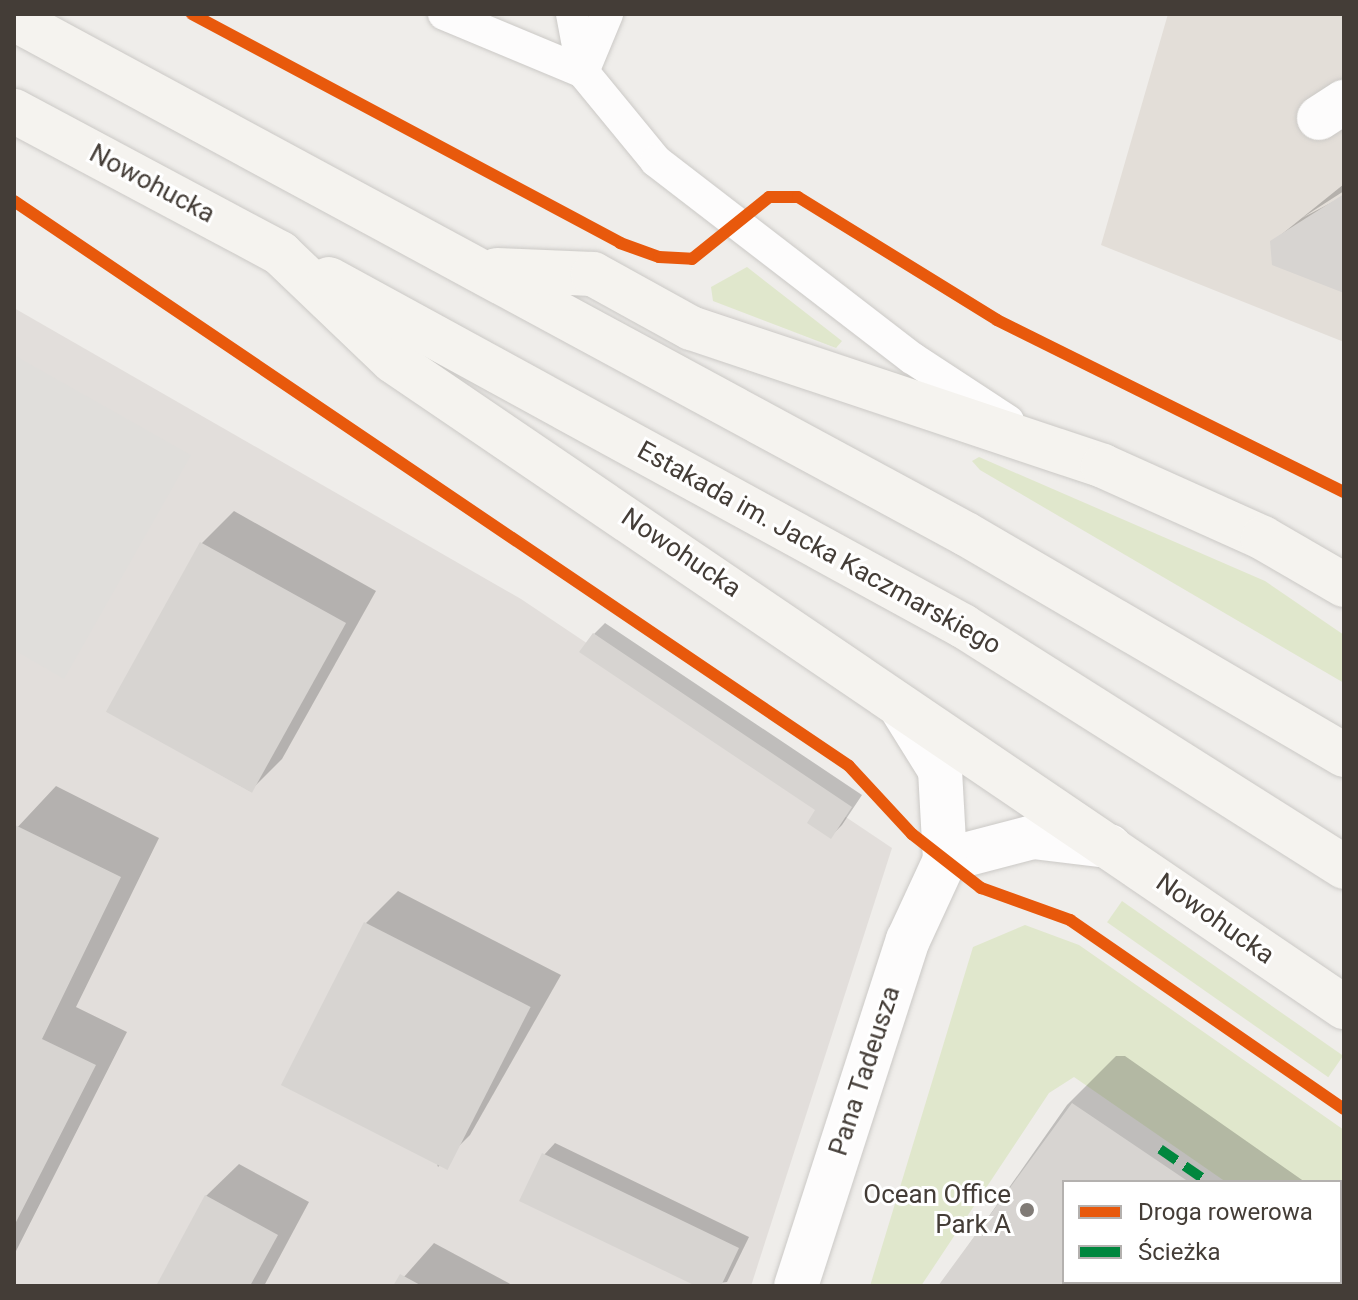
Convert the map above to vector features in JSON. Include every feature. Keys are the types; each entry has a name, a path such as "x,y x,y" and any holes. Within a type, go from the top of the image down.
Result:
{"main road":[{"path":"14,19 487,270 966,534 1344,755"},
{"name":"Nowohucka","path":"14,111 280,253 393,361 894,697 1344,1007"},
{"name":"Estakada im. Jacka Kaczmarskiego","path":"280,253 963,626 1344,867"},
{"path":"487,270 593,274 691,328 1041,441 1179,498 1344,585"}],"street":[{"name":"Pana Tadeusza","path":"796,1286 908,940 945,860 940,770 894,697"},
{"path":"945,860 1033,837 1109,846"}],"lane":[{"path":"444,14 583,72 656,161 912,358 1041,441"},
{"path":"572,14 583,72"},
{"path":"583,72 607,14"}],"shaded area":[{"path":"1168,14 1344,14 1344,342 1101,245"},
{"path":"14,308 521,599 892,848 751,1286 14,1286"},
{"path":"14,355 191,455 64,679 14,650"}],"green space":[{"path":"747,267 842,341 836,348 713,301 711,287"},
{"path":"979,457 1265,581 1344,635 1344,683 980,470 972,461"},
{"path":"1122,901 1343,1056 1328,1077 1107,922"},
{"path":"1025,925 1079,945 1344,1130 1344,1271 1342,1180 1223,1180 1074,1077 1049,1093 921,1286 870,1286 973,947"}],"building":[{"path":"1344,194 1344,293 1272,265 1270,241"},
{"path":"200,542 346,623 252,793 106,712"},
{"path":"593,633 852,807 831,839 807,823 815,810 579,652"},
{"path":"15,825 121,877 42,1039 96,1065 14,1226"},
{"path":"364,922 531,1007 448,1170 281,1085"},
{"name":"Ocean Office Park A","path":"1072,1103 1186,1180 1062,1180 1062,1284 1336,1286 938,1286"},
{"path":"542,1153 739,1248 721,1286 696,1286 519,1201"},
{"path":"205,1195 278,1235 250,1286 156,1286"},
{"path":"400,1274 422,1286 393,1286"}],"marked path":[{"path":"1160,1149 1205,1180"}],"cycle path":[{"path":"192,14 620,243 659,257 692,259 769,197 798,197 997,320 1344,492"},
{"path":"14,201 849,766 912,834 981,888 1070,920 1344,1109"}],"place":[{"name":"Ocean Office Park A","path":"1027,1210"}]}
